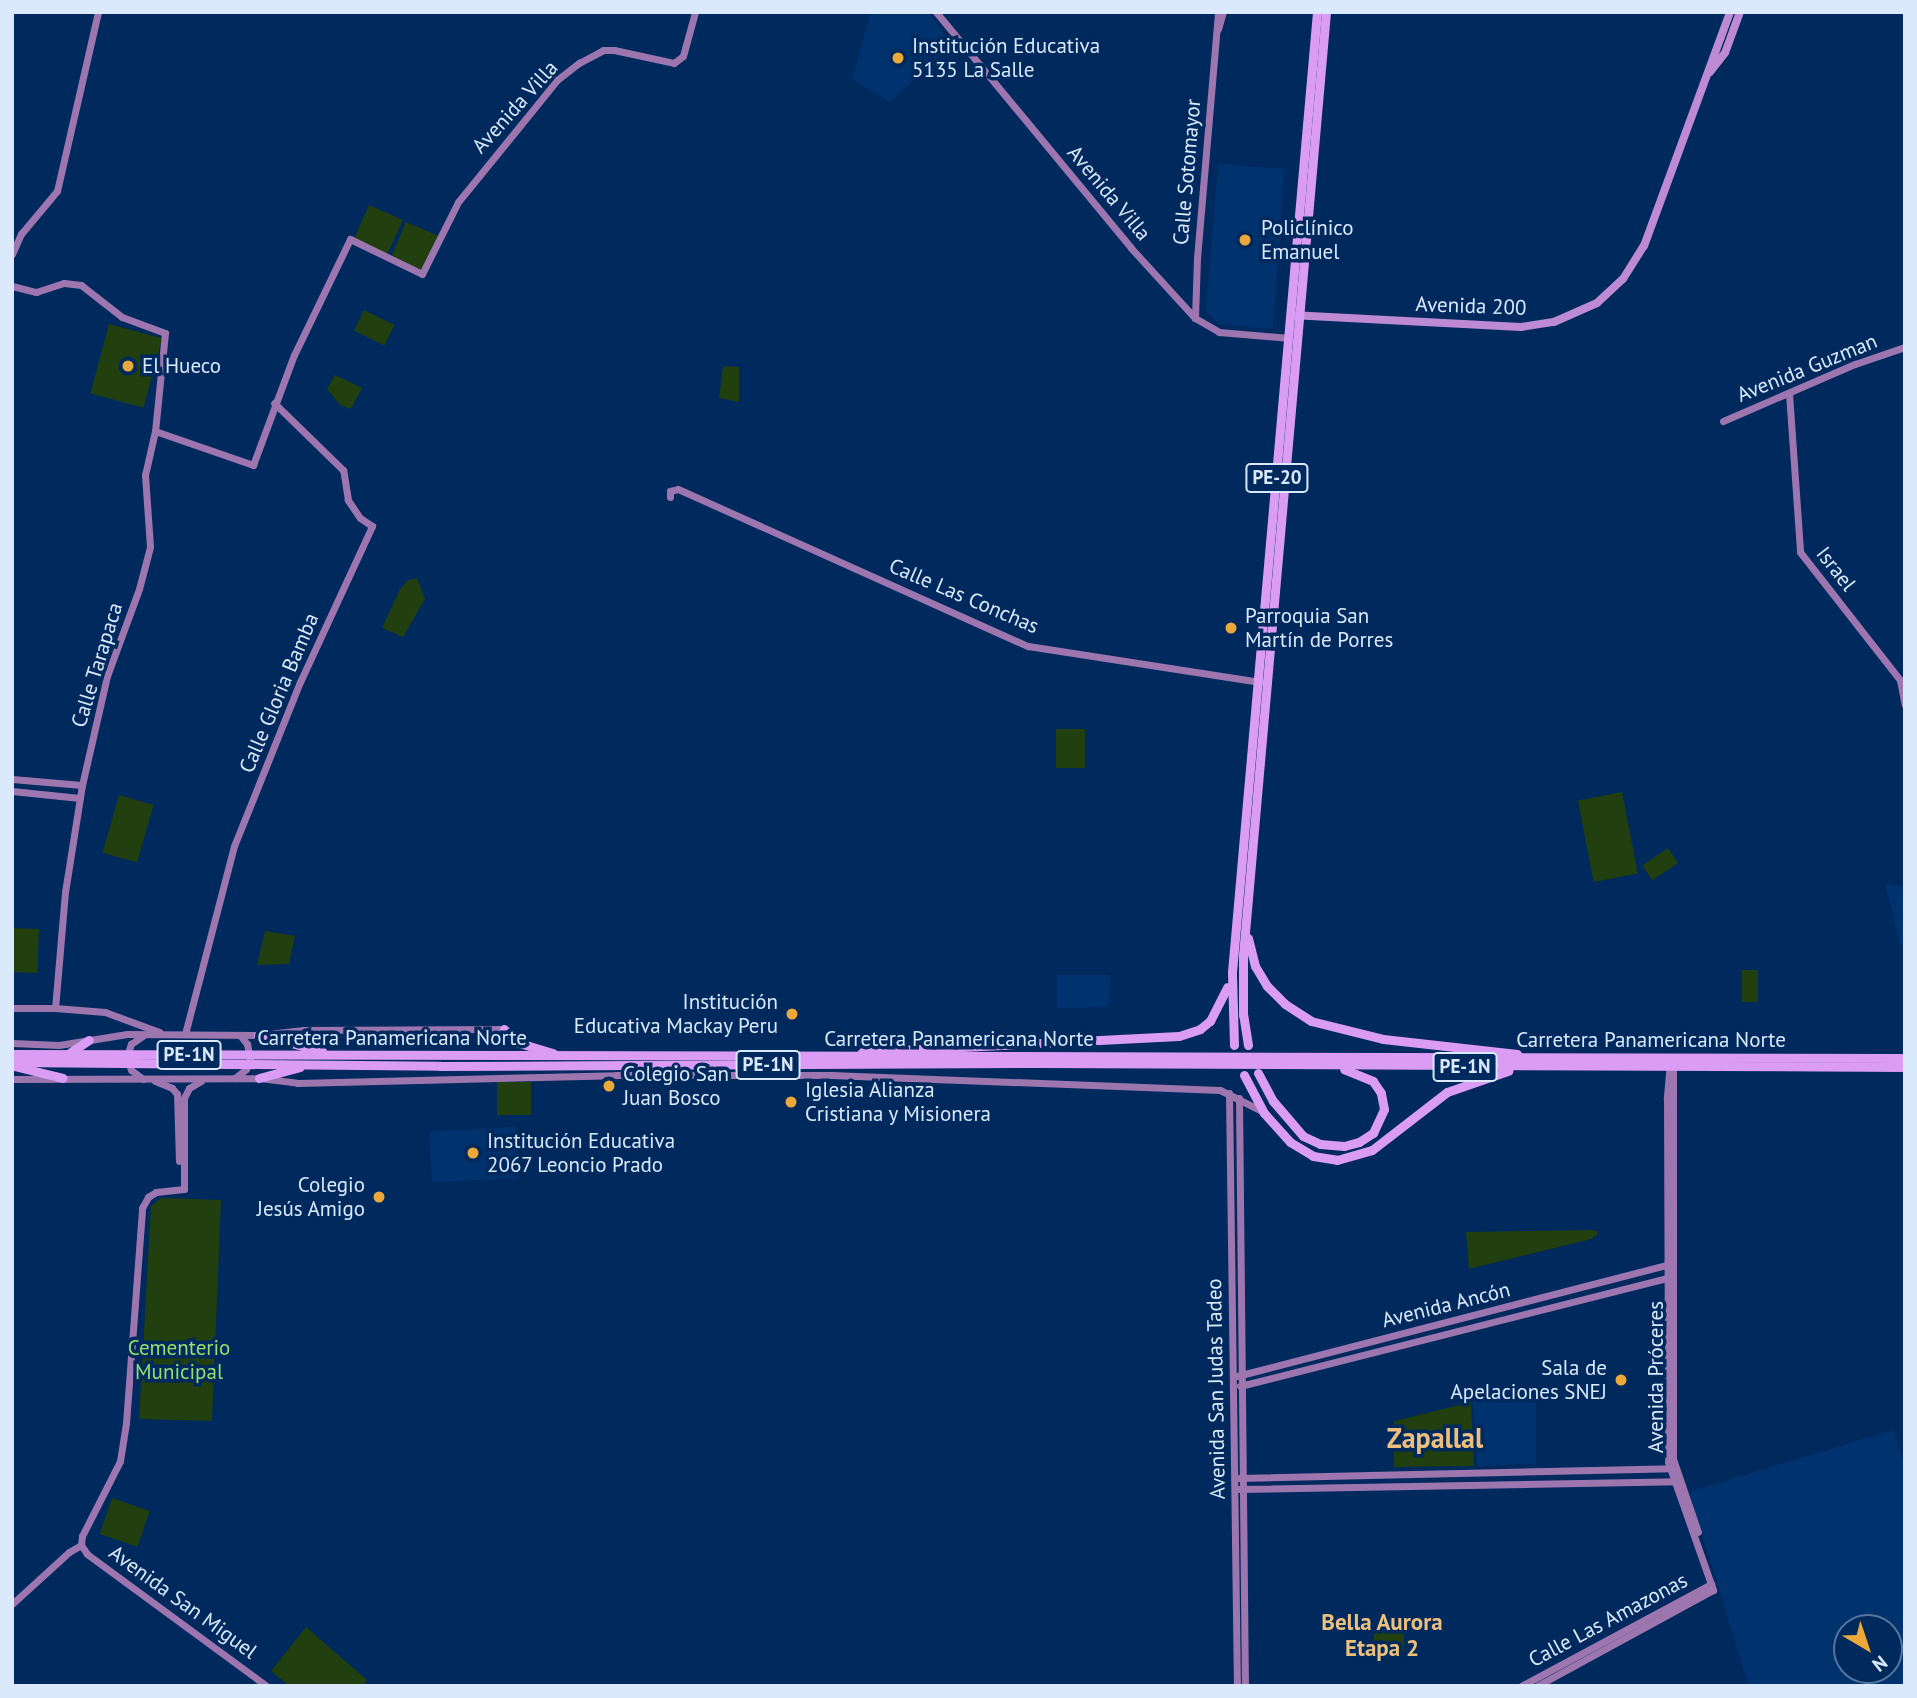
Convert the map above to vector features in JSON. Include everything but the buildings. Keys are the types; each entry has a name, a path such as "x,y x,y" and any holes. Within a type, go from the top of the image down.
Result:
{"highway":[{"name":"PE-20","path":"1247,925 1289,338 1295,316 1317,12"},
{"name":"PE-20","path":"1231,972 1263,682 1295,316 1326,12"},
{"path":"1247,925 1242,985 1248,1045"},
{"path":"1244,1075 1264,1113 1284,1136 1306,1153 1323,1159 1346,1159 1372,1150 1426,1105 1452,1089 1526,1062 1515,1052 1383,1039 1311,1021 1285,1004 1261,976 1251,955 1247,925"},
{"path":"1231,972 1234,1045"},
{"path":"834,1056 879,1049 1179,1036 1200,1029 1210,1021 1224,999 1231,972"},
{"path":"505,1032 516,1042 564,1057"},
{"path":"505,1032 505,1061"},
{"path":"258,1035 341,1055"},
{"path":"66,1055 89,1040"},
{"name":"Carretera Panamericana Norte","path":"12,1054 249,1059 341,1055 505,1061 564,1057 834,1056 1905,1067"},
{"name":"Carretera Panamericana Norte","path":"12,1064 128,1056"},
{"name":"Carretera Panamericana Norte","path":"1671,1064 1905,1058"},
{"name":"Carretera Panamericana Norte","path":"249,1059 304,1065 505,1061 1333,1066 1526,1062"},
{"path":"12,1064 63,1078"},
{"path":"259,1078 304,1065"},
{"path":"1258,1073 1273,1101 1303,1136 1320,1144 1344,1146 1359,1142 1373,1133 1383,1117 1384,1102 1377,1086 1367,1077 1333,1066"}],"main road":[{"name":"Avenida 200","path":"1295,316 1521,327 1554,322 1588,308 1623,279 1644,246 1708,74 1726,53 1734,14"}],"street":[{"path":"12,254 21,234 57,191 98,12"},
{"name":"Avenida Villa","path":"274,403 350,239 422,274 458,202 557,80 579,63 603,50 674,63 683,55 695,12"},
{"name":"Avenida Villa","path":"936,12 1119,234 1195,318 1214,331 1289,338"},
{"path":"1218,12 1218,29"},
{"path":"1218,29 1223,12"},
{"path":"1734,14 1748,12"},
{"name":"Calle Sotomayor","path":"1195,318 1196,258 1218,29"},
{"path":"12,230 21,234"},
{"name":"Calle Tarapaca","path":"12,286 36,292 64,282 81,285 122,317 165,333 155,431 145,475 150,547 139,589 107,677 82,785 65,892 55,1007"},
{"name":"Avenida Guzman","path":"1723,421 1855,364 1905,347"},
{"name":"Israel","path":"1789,393 1800,552 1900,680 1905,705"},
{"path":"155,431 253,465 274,403"},
{"name":"Calle Gloria Bamba","path":"185,1034 234,846 300,682 372,526 360,518 348,500 343,470 274,403"},
{"name":"Calle Las Conchas","path":"670,497 670,491 678,489 1028,646 1263,682"},
{"path":"12,779 82,785"},
{"path":"12,791 80,797"},
{"path":"12,1008 55,1007 122,1017 162,1034"},
{"path":"122,1017 127,1034 128,1056 147,1079 172,1088 189,1088 205,1079"},
{"path":"12,1044 59,1045 127,1034 258,1035 304,1030 505,1032"},
{"path":"128,1056 135,1040 144,1034"},
{"path":"234,1079 249,1059 240,1035"},
{"name":"Avenida Próceres","path":"1671,1064 1667,1278 1673,1468 1714,1583 1712,1587"},
{"name":"Avenida Próceres","path":"1671,1064 1673,1468"},
{"path":"12,1079 259,1078 297,1083 616,1075 831,1075 1186,1088 1229,1093 1264,1113"},
{"path":"172,1088 178,1098 182,1189"},
{"path":"182,1189 184,1098 189,1088"},
{"name":"Avenida San Judas Tadeo","path":"1229,1093 1233,1388 1245,1686"},
{"name":"Avenida San Judas Tadeo","path":"1238,1478 1242,1385 1239,1098"},
{"path":"12,1604 69,1552 81,1545 82,1536 120,1461 127,1423 142,1208 148,1197 156,1192 182,1189"},
{"name":"Avenida Ancón","path":"1233,1377 1667,1265"},
{"name":"Avenida Ancón","path":"1233,1388 1667,1278"},
{"path":"1238,1478 1673,1468"},
{"path":"1239,1489 1678,1481"},
{"name":"Avenida San Judas Tadeo","path":"1237,1686 1239,1489"},
{"name":"Avenida San Miguel","path":"81,1545 88,1554 267,1686"},
{"name":"Calle Las Amazonas","path":"1521,1686 1712,1587"},
{"name":"Calle Las Amazonas","path":"1537,1686 1712,1587"}],"shaded area":[{"name":"Institución Educativa 5135 La Salle","path":"871,12 928,12 952,44 890,102 852,79"},
{"name":"Policlínico Emanuel","path":"1218,164 1284,169 1273,329 1219,324 1206,312"},
{"path":"1885,883 1905,887 1905,944 1900,944"},
{"path":"1057,975 1110,975 1109,1004 1106,1007 1057,1008"},
{"name":"Institución Educativa 2067 Leoncio Prado","path":"515,1127 518,1178 432,1182 429,1132"},
{"path":"1533,1386 1536,1388 1536,1464 1477,1466 1473,1401"},
{"path":"1893,1430 1905,1468 1905,1686 1749,1686 1689,1492"}],"green space":[{"path":"369,205 403,220 387,255 354,240"},
{"path":"406,222 442,237 427,272 391,257"},
{"path":"364,310 395,325 384,346 354,331"},
{"name":"El Hueco","path":"109,324 162,338 143,408 90,394"},
{"path":"723,366 739,367 739,402 719,398"},
{"path":"335,375 362,388 351,409 340,405 327,389"},
{"path":"417,578 425,599 403,637 382,628 400,589 408,580"},
{"path":"1056,729 1085,729 1085,768 1056,768"},
{"path":"1622,792 1638,873 1594,882 1578,801"},
{"path":"119,795 154,805 137,863 102,853"},
{"path":"1668,848 1678,863 1652,880 1642,865"},
{"path":"12,928 39,929 37,973 12,972"},
{"path":"265,931 295,936 289,964 257,965"},
{"path":"1742,970 1758,970 1758,1002 1742,1002"},
{"path":"497,1082 531,1082 531,1115 497,1115"},
{"name":"Cementerio Municipal","path":"161,1198 221,1200 212,1421 139,1419 151,1206"},
{"path":"1597,1231 1597,1235 1591,1239 1469,1269 1466,1232"},
{"path":"1471,1402 1474,1466 1394,1467 1394,1421"},
{"path":"112,1498 150,1511 137,1547 100,1534"},
{"path":"306,1627 367,1680 362,1686 289,1686 271,1671"},
{"path":"1374,1631 1404,1631 1404,1651 1374,1651"}],"place":[{"name":"Institución Educativa 5135 La Salle","path":"898,58"},
{"name":"Policlínico Emanuel","path":"1245,240"},
{"name":"El Hueco","path":"128,366"},
{"name":"Parroquia San Martín de Porres","path":"1231,628"},
{"name":"Institución Educativa Mackay Peru","path":"792,1014"},
{"name":"Colegio San Juan Bosco","path":"609,1086"},
{"name":"Iglesia Alianza Cristiana y Misionera","path":"791,1102"},
{"name":"Institución Educativa 2067 Leoncio Prado","path":"473,1153"},
{"name":"Colegio Jesús Amigo","path":"379,1197"},
{"name":"Sala de Apelaciones SNEJ","path":"1621,1380"}],"district":[{"name":"Zapallal","path":"1435,1438"},
{"name":"Bella Aurora Etapa 2","path":"1382,1635"}]}
